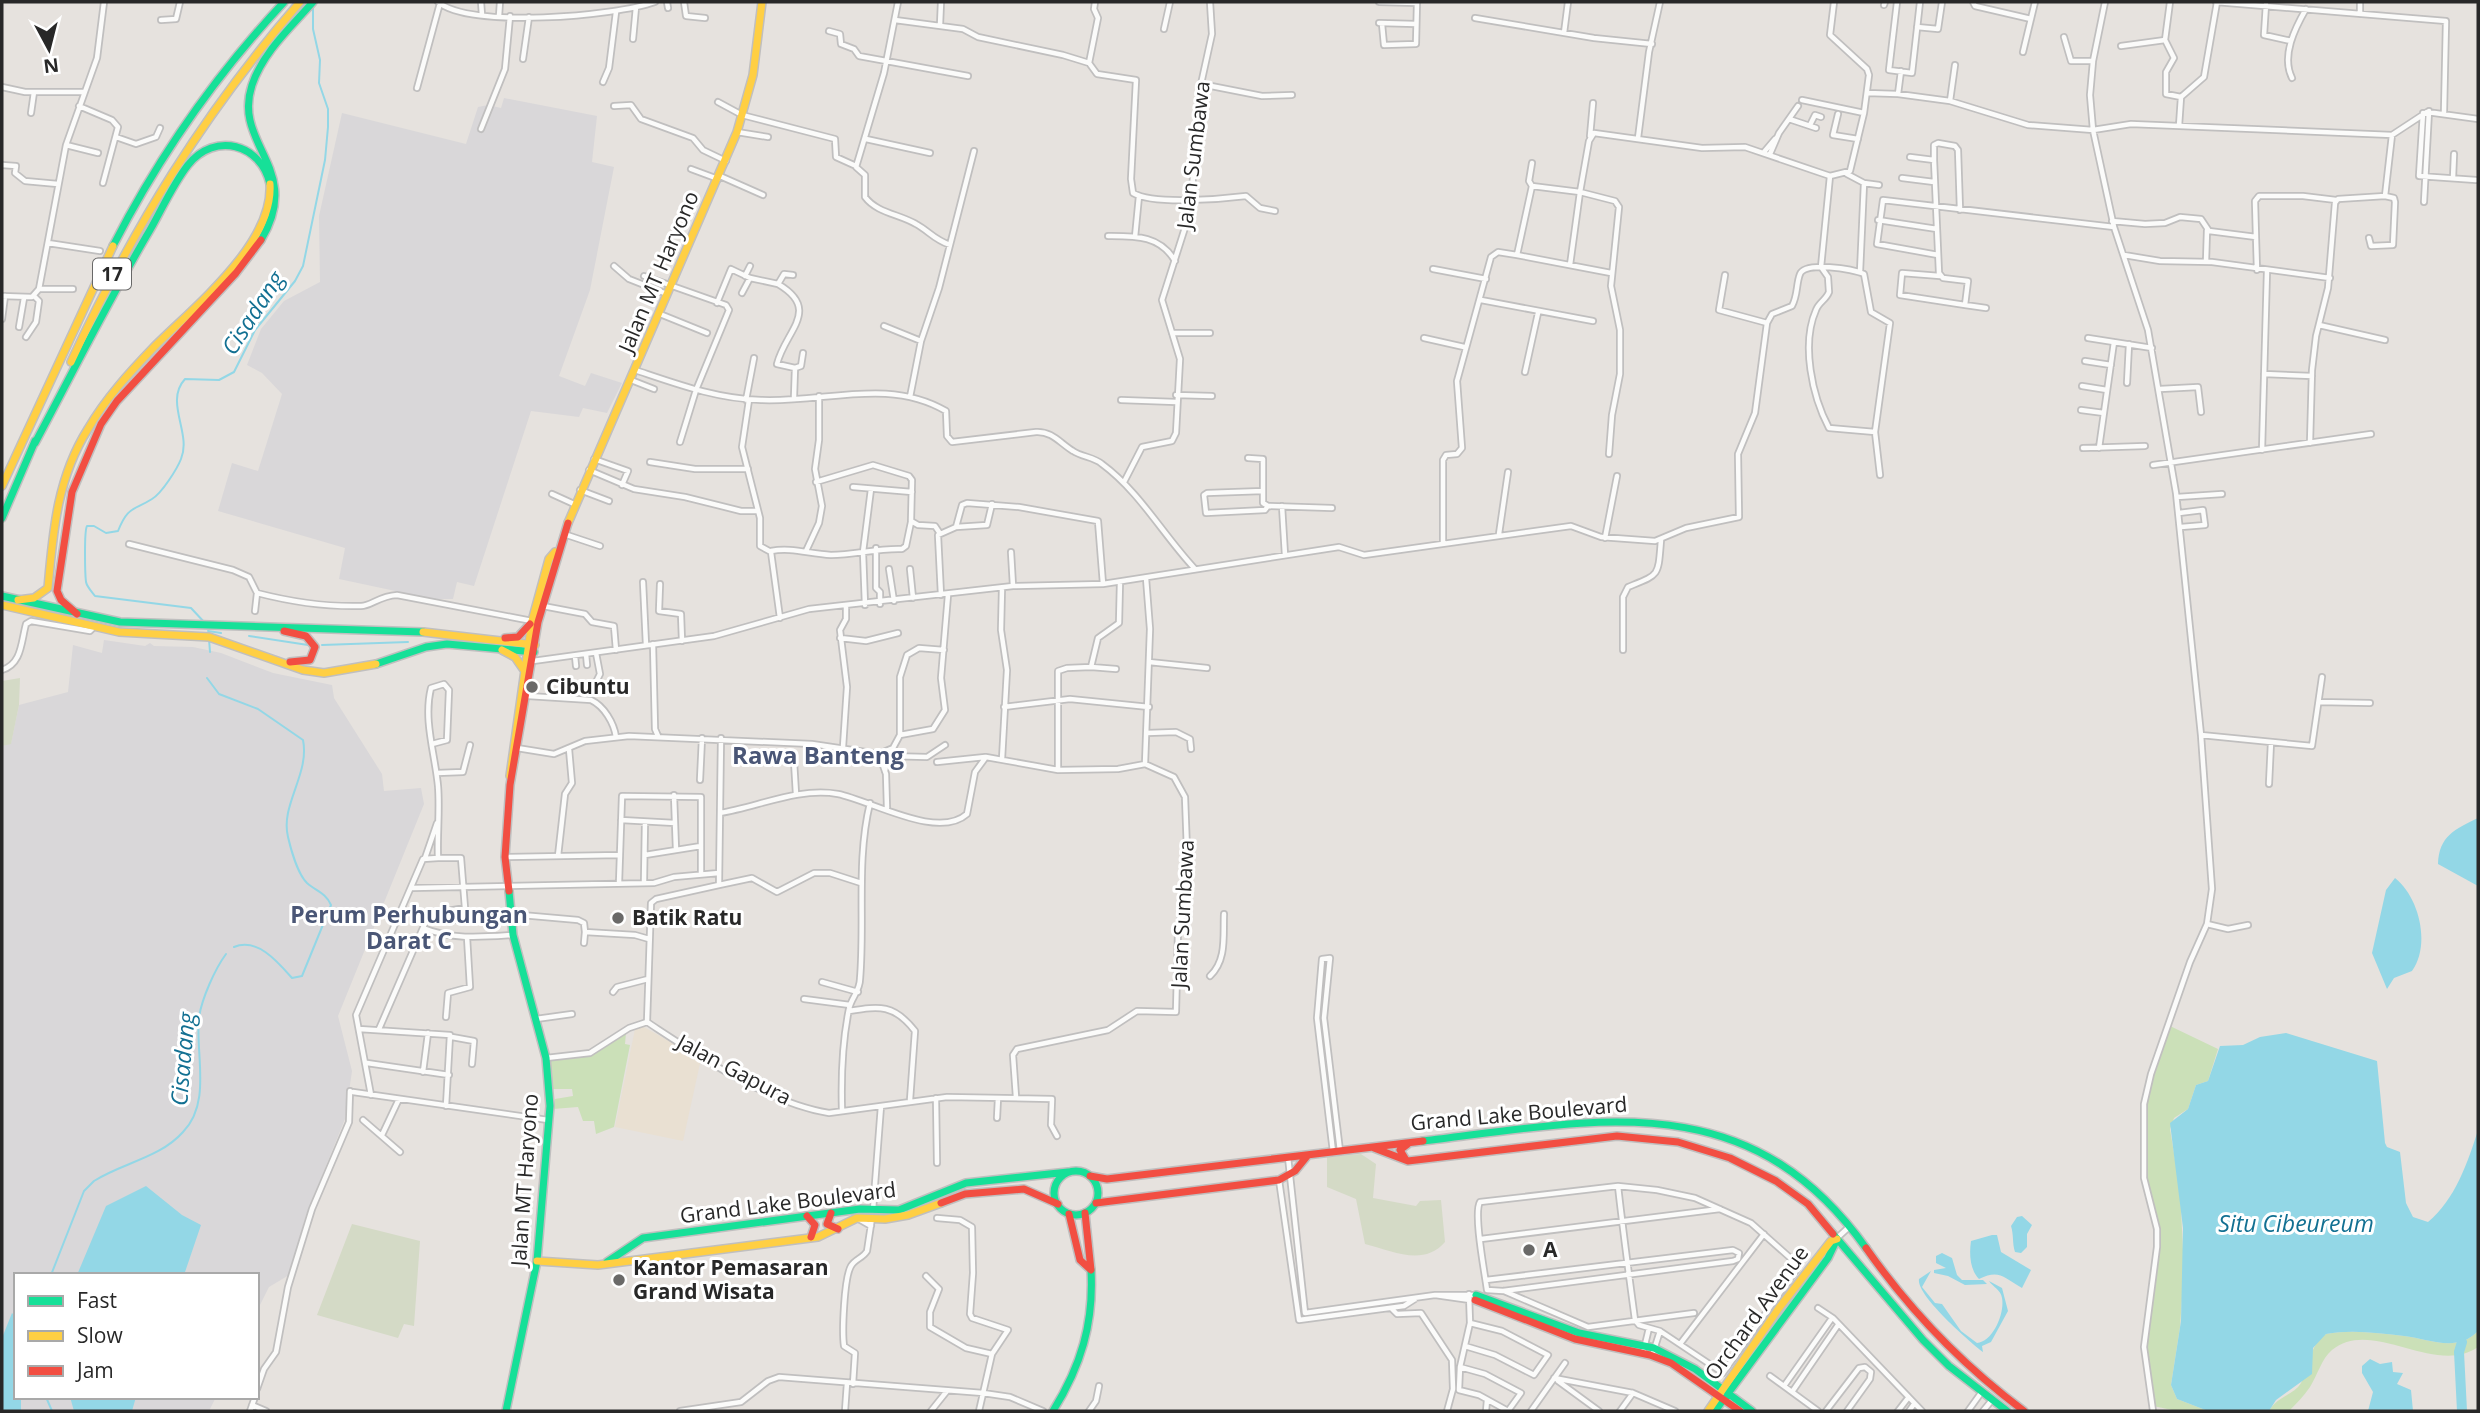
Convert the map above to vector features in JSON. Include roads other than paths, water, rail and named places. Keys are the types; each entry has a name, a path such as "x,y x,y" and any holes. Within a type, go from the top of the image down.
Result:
{"main road":[{"name":"17","path":"2,486 86,300 135,203 173,141 248,42 284,2"},
{"name":"17","path":"2,518 92,316 146,209 183,148 258,49 300,2"},
{"path":"78,614 68,608 57,591 63,519 77,468 89,443 117,401 261,241 273,216 277,191 275,176 249,124 247,110 255,74 313,2"},
{"name":"Jalan MT Haryono","path":"510,785 509,765 525,676 563,534 737,132 755,61 762,2"},
{"path":"18,600 34,598 48,588 54,519 61,490 69,464 94,416 255,237 263,222 270,188 268,177 257,157 245,149 222,145 198,154 189,164 129,265 34,443"},
{"name":"Jalan MT Haryono","path":"506,1411 537,1261 549,1120 546,1058 513,934 505,857 510,785 528,696 532,621 549,559 559,548"},
{"path":"2,596 121,622 196,631 303,670 345,672 426,647 496,643 518,637 526,632 532,621"},
{"path":"2,605 119,632 224,628 429,632 531,651"},
{"path":"272,628 306,636 315,647 310,660 302,663 278,661"},
{"path":"496,643 515,657 525,676"},
{"name":"Grand Lake Boulevard","path":"1090,1175 1107,1179 1588,1121 1654,1121 1681,1126 1736,1142 1782,1166 1819,1192 1904,1300 1975,1371 2024,1411"},
{"name":"Grand Lake Boulevard","path":"1367,1147 1384,1150 1408,1161 1590,1138 1652,1138 1678,1142 1730,1158 1776,1181 1808,1205 1923,1340 1981,1393 2006,1410"},
{"path":"1408,1161 1402,1158 1400,1150 1412,1143"},
{"path":"1069,1214 1084,1213 1096,1203 1279,1180 1290,1175 1308,1155"},
{"path":"1091,1270 1080,1260 1069,1214 1058,1204 1054,1189 1068,1172 1084,1172 1090,1175 1098,1188 1096,1203"},
{"name":"Grand Lake Boulevard","path":"598,1265 611,1260 632,1242 643,1238 831,1213 872,1218 966,1183 1068,1172"},
{"name":"Grand Lake Boulevard","path":"537,1261 598,1265 825,1236 857,1218 908,1215 953,1196 1014,1189 1035,1192 1058,1204"},
{"path":"831,1213 827,1224 838,1229"},
{"path":"1053,1411 1079,1366 1088,1338 1093,1299 1084,1213"},
{"path":"807,1216 813,1220 816,1228 809,1238"},
{"name":"Orchard Avenue","path":"1715,1411 1779,1308 1831,1241 1837,1239"},
{"path":"1472,1297 1575,1339 1648,1351 1752,1411"},
{"path":"1967,1381 1975,1371"},
{"path":"1724,1394 1740,1411"},
{"name":"Orchard Avenue","path":"1708,1411 1724,1394"},
{"path":"2006,1410 2009,1400"}],"street":[{"path":"2,319 3,296 24,298 34,296 39,289 66,145 97,58 104,2"},
{"path":"161,20 176,19 180,2"},
{"path":"481,2 482,15"},
{"path":"499,16 500,2"},
{"path":"417,88 439,3 456,12 529,17 616,12 655,2"},
{"path":"684,2 686,16 705,18"},
{"path":"856,166 887,62 898,2"},
{"path":"940,25 941,2"},
{"path":"1095,2 1094,9 1098,18 1089,63 1094,73 1138,82 1130,183 1133,193 1139,196 1191,200 1246,195 1260,208 1276,211"},
{"path":"1164,29 1170,2"},
{"name":"Jalan Sumbawa","path":"1124,482 1142,447 1175,439 1180,364 1162,300 1188,220 1201,84 1212,34 1210,2"},
{"path":"1379,2 1417,2 1416,44 1384,45 1381,23 1416,24"},
{"path":"1564,33 1568,2"},
{"path":"1638,138 1660,2"},
{"path":"1834,2 1830,36 1867,69 1864,113 1847,174"},
{"path":"1897,2 1889,70 1912,73 1920,2"},
{"path":"1917,27 1938,29 1942,2"},
{"path":"1973,2 1975,6 2031,19"},
{"path":"2023,52 2035,2"},
{"path":"2105,2 2093,61 2090,95 2093,130 2113,224 2152,348 2172,463 2181,527 2201,735 2212,889 2207,924 2190,962 2151,1074 2144,1104 2144,1178 2157,1229 2144,1347 2153,1411"},
{"path":"2171,2 2165,40 2174,58 2166,72 2166,94 2181,97"},
{"path":"2179,126 2181,97 2204,76 2217,2 2446,21 2444,112"},
{"path":"2360,2 2360,14"},
{"path":"2266,4 2264,35 2291,41"},
{"path":"633,39 636,7"},
{"path":"2292,78 2288,66 2291,41 2306,9"},
{"path":"603,82 609,68 616,12"},
{"path":"481,129 505,69 510,16"},
{"path":"523,59 529,17"},
{"path":"1475,18 1652,44"},
{"path":"895,20 963,29 978,37 1089,63"},
{"path":"829,31 840,34 841,44 854,49 859,56 968,76"},
{"path":"2064,37 2071,61 2093,61"},
{"path":"2122,46 2165,40"},
{"path":"1950,101 1955,65"},
{"path":"1898,93 1901,71"},
{"path":"1201,84 1262,96 1292,95"},
{"path":"2,87 34,92 84,92"},
{"path":"31,113 34,92"},
{"path":"1867,93 1898,93 1950,101 2028,125 2093,130 2131,124 2392,135 2429,111 2478,119"},
{"path":"1802,100 1864,113"},
{"path":"718,103 742,115 835,139 836,157 856,166 865,175 865,197 872,204 913,222 933,239 950,245"},
{"path":"1570,265 1593,103"},
{"path":"614,106 631,105 641,119 693,138 704,150 726,161"},
{"path":"79,106 111,120 118,127 103,183"},
{"path":"1767,153 1798,106"},
{"path":"2424,202 2429,111"},
{"path":"2423,113 2419,176 2476,180"},
{"path":"1838,114 1833,135 1858,139"},
{"path":"1810,125 1815,115 1821,117"},
{"path":"1789,119 1816,128"},
{"path":"116,136 136,144 156,136 160,128"},
{"path":"737,132 768,137"},
{"path":"1590,137 1598,132 1702,148 1745,147 1830,176 1847,174 1864,183 1880,185"},
{"path":"2385,196 2392,135"},
{"path":"866,139 930,153"},
{"path":"1940,276 1934,183 1936,144 1957,148 1960,210"},
{"path":"66,145 98,153"},
{"path":"910,397 921,341 950,245 974,151"},
{"path":"2453,178 2454,154"},
{"path":"1910,157 1934,160"},
{"path":"1517,255 1532,186 1529,181 1532,163"},
{"path":"2,165 16,166 15,173 25,180 58,184"},
{"path":"691,169 763,195"},
{"path":"1830,176 1822,267 1828,277 1829,292 1816,308 1811,342 1813,381 1829,428 1875,432"},
{"path":"1902,178 1934,183"},
{"path":"1860,272 1864,183"},
{"path":"1532,186 1609,198 1618,204 1611,290 1620,331 1620,363 1609,454"},
{"path":"2257,270 2255,201 2259,196 2303,195 2336,201 2385,196 2394,198 2393,245 2371,246 2369,238"},
{"path":"1135,237 1139,196"},
{"path":"1938,255 1877,244 1881,201 1885,199 1960,210 2113,224 2165,223 2180,217 2201,219 2207,230 2206,262"},
{"path":"2310,443 2312,376 2319,325 2330,278 2330,238 2336,201"},
{"path":"1878,220 1937,229"},
{"path":"2207,230 2256,237"},
{"path":"1108,236 1135,237 1159,242 1175,262"},
{"path":"48,243 100,251"},
{"path":"1443,543 1444,458 1460,452 1463,447 1457,388 1465,347 1495,253 1611,273"},
{"path":"2124,255 2160,261 2206,262 2330,278"},
{"path":"614,266 629,279 726,305 729,312 696,390 680,442"},
{"path":"743,293 750,266"},
{"path":"531,651 575,656 738,632 809,609 880,604 1013,586 1103,584 1341,547 1360,555 1499,534 1576,526 1605,538 1661,540 1686,528 1739,517 1738,454 1755,413 1767,323 1772,314 1792,306 1802,269 1822,267 1860,272 1867,279 1871,312 1891,325 1875,432 1880,475"},
{"path":"717,303 731,269 747,277 778,285 793,294 800,306 797,324 792,335 783,344 777,364 795,368 801,366 803,353"},
{"path":"1433,269 1486,279"},
{"path":"2262,450 2267,271"},
{"path":"1965,305 1968,281 1902,272 1900,295 1965,305 1986,308"},
{"path":"778,285 784,274 793,275"},
{"path":"1725,275 1719,310 1767,323"},
{"path":"644,276 670,290"},
{"path":"39,289 73,289"},
{"path":"26,337 38,318 39,301 34,296"},
{"path":"19,327 24,298"},
{"path":"1480,300 1538,313 1593,321"},
{"path":"1525,372 1538,313"},
{"path":"660,314 707,333"},
{"path":"2319,325 2385,340"},
{"path":"884,326 921,341"},
{"path":"1172,333 1210,333"},
{"path":"1424,338 1465,347"},
{"path":"2088,338 2152,348"},
{"path":"2099,448 2114,342"},
{"path":"2127,383 2129,344"},
{"path":"754,358 742,447 758,511 760,546 771,551 790,548 829,555 876,548 905,549 911,521 912,480 909,476 876,464 836,473 816,482"},
{"path":"2085,361 2111,365"},
{"path":"794,397 795,368"},
{"path":"635,370 696,390 748,400 889,392 946,411 947,436 952,442 1046,432 1075,453 1099,461 1124,482 1171,545 1195,569"},
{"path":"2264,374 2312,376"},
{"path":"631,380 654,389"},
{"path":"2082,386 2107,390"},
{"path":"2160,389 2199,387 2201,412"},
{"path":"1176,395 1212,397"},
{"path":"806,551 819,523 822,506 816,482 819,396"},
{"path":"1121,400 1176,402"},
{"path":"2081,411 2104,413"},
{"path":"2153,465 2371,434"},
{"path":"2083,448 2145,446"},
{"path":"1248,458 1263,459 1263,503 1268,506 1332,508"},
{"path":"594,459 628,471 622,485"},
{"path":"650,463 695,469 747,469"},
{"path":"589,470 622,485 741,511 758,511"},
{"path":"1499,534 1508,472"},
{"path":"1605,538 1617,476"},
{"path":"853,487 912,492"},
{"path":"865,605 863,552 871,489"},
{"path":"580,491 608,501"},
{"path":"1263,491 1207,493 1204,495 1205,511 1265,510 1268,506"},
{"path":"552,494 574,504"},
{"path":"2177,498 2222,494"},
{"path":"956,527 963,504 992,504 1098,521 1103,584"},
{"path":"939,533 956,527 987,525 992,504"},
{"path":"1282,506 1285,555"},
{"path":"2179,513 2203,510 2205,525 2181,527"},
{"path":"900,736 927,732 942,717 945,710 941,678 945,595 939,533 935,526 918,525 911,521"},
{"path":"563,534 600,546"},
{"path":"1623,650 1623,597 1628,587 1655,576 1661,540"},
{"path":"129,544 242,573 253,583 257,593 255,611"},
{"path":"876,548 876,588 880,592 880,604"},
{"path":"771,551 780,618"},
{"path":"1011,552 1013,586"},
{"path":"889,569 894,601"},
{"path":"910,569 913,598"},
{"path":"937,762 986,757 1058,770 1118,769 1145,764 1149,707 1146,578"},
{"path":"643,582 646,645"},
{"path":"1091,667 1098,638 1119,623 1120,582"},
{"path":"660,584 659,611 681,614 682,641"},
{"path":"1002,587 1001,631 1007,670 1003,759"},
{"path":"257,593 327,607 365,606 381,596 397,595 532,621"},
{"path":"843,747 846,687 840,638 841,625 846,620 846,605"},
{"path":"542,606 585,614 592,622 614,626 616,650"},
{"path":"2,670 14,665 17,660 26,624 31,621 90,632 94,627"},
{"path":"840,638 866,640 898,633"},
{"path":"653,644 654,729 659,737"},
{"path":"887,808 885,771 888,753 900,736 900,677 907,655 919,648 944,650"},
{"path":"593,688 600,674 596,653"},
{"path":"586,654 587,665"},
{"path":"575,656 576,666"},
{"path":"1149,662 1208,668"},
{"path":"1058,770 1059,670 1091,667 1116,669"},
{"path":"2201,735 2312,746 2322,677"},
{"path":"432,744 447,740 449,690 444,684 435,685 430,691 428,716 432,744 437,773 438,858"},
{"path":"528,696 559,696 572,701 591,700 601,705 614,726 616,737"},
{"path":"1004,707 1070,699 1149,707"},
{"path":"2319,702 2370,703"},
{"path":"1147,733 1182,733 1191,739 1191,749"},
{"path":"517,748 551,754 585,741 616,737 722,738 843,747 879,754 927,757 945,745"},
{"path":"700,780 702,738"},
{"path":"719,886 722,738"},
{"path":"2269,784 2271,742"},
{"path":"437,773 463,772 470,745"},
{"path":"558,856 565,794 572,783 569,749"},
{"path":"879,754 885,771"},
{"path":"720,813 796,794 836,794 887,808 926,823 937,824 964,817 971,802 975,772 986,757"},
{"path":"794,761 796,794"},
{"name":"Jalan Sumbawa","path":"1016,1097 1013,1055 1017,1049 1108,1030 1137,1011 1176,1012 1178,931 1188,877 1185,797 1174,776 1145,764"},
{"path":"674,795 676,850"},
{"path":"620,883 621,796 702,797 701,874"},
{"path":"842,1111 842,1070 849,1008 858,992 864,939 861,883 870,803"},
{"path":"371,1095 357,1010 425,858 438,821"},
{"path":"621,821 675,823"},
{"path":"644,881 645,822"},
{"path":"645,855 701,846"},
{"path":"505,857 620,855"},
{"path":"379,1029 427,920 433,912 464,910 461,858 425,858"},
{"path":"412,888 644,881 654,883 719,873"},
{"path":"546,1058 590,1053 629,1028 648,1022 649,939 653,901 752,878 780,891 817,873 861,883"},
{"path":"510,914 579,920 584,923 584,943"},
{"path":"1210,976 1217,969 1223,953 1224,914"},
{"path":"2207,924 2228,929 2248,925"},
{"path":"424,928 440,935 467,937 513,934"},
{"path":"585,932 635,935 649,939"},
{"path":"446,1017 449,993 470,987 467,937"},
{"path":"1329,958 1324,1018 1336,1151 1321,1065 1317,1018 1322,959 1329,958"},
{"path":"613,992 617,987 648,978"},
{"path":"822,982 858,992"},
{"path":"804,999 849,1008 891,1009 915,1031 910,1100"},
{"path":"536,1019 572,1014"},
{"path":"1317,1018 1324,1018"},
{"name":"Jalan Gapura","path":"648,1022 779,1098 816,1111 842,1111 936,1098 1052,1099 1051,1125 1057,1136"},
{"path":"359,1029 428,1033 474,1041 472,1064"},
{"path":"423,1072 428,1033"},
{"path":"446,1105 452,1037"},
{"path":"366,1063 449,1075"},
{"path":"1321,1065 1328,1064"},
{"path":"259,1383 264,1369 276,1352 288,1287 312,1209 349,1122 352,1092 549,1120"},
{"path":"936,1098 937,1163"},
{"path":"997,1118 998,1098"},
{"path":"382,1135 399,1099"},
{"path":"845,1411 855,1353 845,1346 842,1325 848,1275 853,1263 867,1251 881,1106"},
{"path":"363,1119 400,1153"},
{"path":"1288,1157 1305,1313"},
{"path":"1279,1180 1299,1320"},
{"path":"1486,1280 1627,1263 1733,1250 1739,1253 1738,1259 1733,1261 1629,1273 1489,1292 1486,1280 1476,1209 1480,1202 1618,1186 1695,1198 1751,1223 1796,1263 1797,1269 1725,1371 1719,1373 1660,1331 1639,1325 1635,1320 1629,1273 1627,1263 1618,1186"},
{"path":"1481,1239 1720,1209"},
{"path":"937,1218 960,1220 972,1227 970,1314 972,1318 1005,1328 1008,1332 992,1354 979,1411"},
{"name":"Orchard Avenue","path":"1837,1239 1849,1227"},
{"path":"1680,1345 1764,1234"},
{"path":"1289,1239 1296,1238"},
{"path":"926,1276 939,1289 930,1312 930,1327 966,1348 992,1354"},
{"path":"1503,1291 1588,1327 1694,1313"},
{"path":"1299,1320 1305,1313 1404,1306 1419,1297"},
{"path":"1299,1320 1419,1297 1472,1297 1470,1323 1460,1367 1459,1390 1487,1400 1497,1409 1508,1411 1521,1392 1485,1374 1460,1367"},
{"path":"1391,1308 1397,1314 1421,1313 1452,1360 1453,1389 1447,1411"},
{"path":"1818,1308 1833,1318 1922,1411"},
{"path":"1784,1386 1833,1318"},
{"path":"1465,1346 1495,1355 1534,1375 1548,1354 1502,1331 1470,1323"},
{"path":"1792,1392 1838,1325"},
{"path":"1648,1351 1649,1328"},
{"path":"1648,1351 1660,1331"},
{"path":"1535,1410 1565,1363"},
{"path":"1826,1411 1859,1368 1865,1367 1871,1372 1870,1379 1847,1411"},
{"path":"1770,1376 1818,1411"},
{"path":"680,1411 741,1402 768,1381 779,1377 983,1393 1010,1397 1043,1411"},
{"path":"1554,1378 1633,1393 1667,1405 1675,1411"},
{"path":"1554,1378 1599,1411"},
{"path":"1089,1411 1096,1401 1099,1386"},
{"path":"931,1411 947,1390"},
{"path":"1620,1411 1633,1393"},
{"path":"1968,1411 1981,1393"},
{"path":"1898,1411 1908,1398"},
{"path":"1486,1411 1487,1400"},
{"path":"1983,1411 1992,1400"},
{"path":"1909,1411 1914,1404"},
{"path":"1662,1411 1667,1405"},
{"path":"251,1408 266,1411"}],"water":[{"path":"2478,818 2478,886 2438,864 2445,840 2456,830"},
{"path":"2395,878 2403,886 2416,909 2420,922 2421,948 2412,971 2394,978 2387,989 2372,953 2386,890"},
{"name":"Situ Cibeureum","path":"2286,1033 2377,1061 2385,1143 2387,1147 2400,1152 2406,1203 2413,1217 2428,1222 2446,1203 2465,1167 2478,1130 2478,1331 2470,1338 2452,1343 2365,1332 2326,1334 2313,1348 2312,1374 2276,1400 2269,1411 2208,1411 2177,1399 2171,1385 2181,1321 2183,1228 2170,1123 2188,1109 2196,1085 2208,1081 2220,1046 2243,1045 2260,1037"},
{"path":"146,1186 182,1215 201,1225 185,1273 78,1273 106,1206"},
{"path":"2022,1216 2032,1225 2027,1234 2027,1247 2021,1253 2015,1252 2011,1226 2017,1217"},
{"path":"1997,1235 2001,1252 2031,1270 2022,1288 2001,1276 1991,1275 1979,1279 1976,1275 1971,1262 1971,1241"},
{"path":"1942,1253 1952,1258 1957,1275 1962,1280 1983,1280 1987,1284 1965,1285 1948,1276 1934,1273 1934,1270 1946,1268 1936,1263 1936,1256"},
{"path":"1931,1271 1922,1287 1935,1303 1942,1304 1961,1331 1977,1343 1988,1338 1993,1332 2002,1311 2001,1295 1989,1281 2002,1288 2008,1311 1991,1342 1982,1346 1983,1352 1945,1317 1926,1296 1920,1286 1919,1279"},
{"path":"12,1313 14,1399 21,1399 21,1411 2,1411 2,1338"},
{"path":"2370,1359 2380,1364 2392,1362 2393,1372 2403,1373 2397,1384 2411,1390 2413,1411 2368,1411 2373,1392 2362,1373 2362,1366"},
{"path":"71,1399 135,1399 132,1411 74,1411"}],"waterway":[{"name":"Cisadang","path":"205,623 191,608 95,596 86,582 86,530 87,526 94,526 106,533 118,531 128,513 160,492 176,469 183,449 177,408 179,388 185,379 219,380 234,372 255,330 295,281 303,266 325,160 328,127 328,109 319,83 320,60 313,29 313,6"},
{"path":"208,631 221,633"},
{"path":"249,636 308,645"},
{"name":"Cisadang","path":"209,639 210,652"},
{"path":"322,645 408,642"},
{"name":"Cisadang","path":"207,678 219,694 258,709 303,740 302,765 288,813 288,837 304,879 324,895 331,905 302,976 292,978 259,948 251,945 234,947"},
{"name":"Cisadang","path":"52,1273 84,1191 94,1181 174,1141 192,1120 200,1092 199,1017 210,984 226,954"},
{"path":"2462,1342 2459,1352 2462,1411"},
{"name":"Cisadang","path":"47,1399 52,1411"}],"place":[{"name":"Cibuntu","path":"532,687"},
{"name":"Batik Ratu","path":"618,918"},
{"name":"A","path":"1529,1250"},
{"name":"Kantor Pemasaran Grand Wisata","path":"619,1280"}],"district":[{"name":"Rawa Banteng","path":"818,756"},
{"name":"Perum Perhubungan Darat C","path":"409,928"}]}
